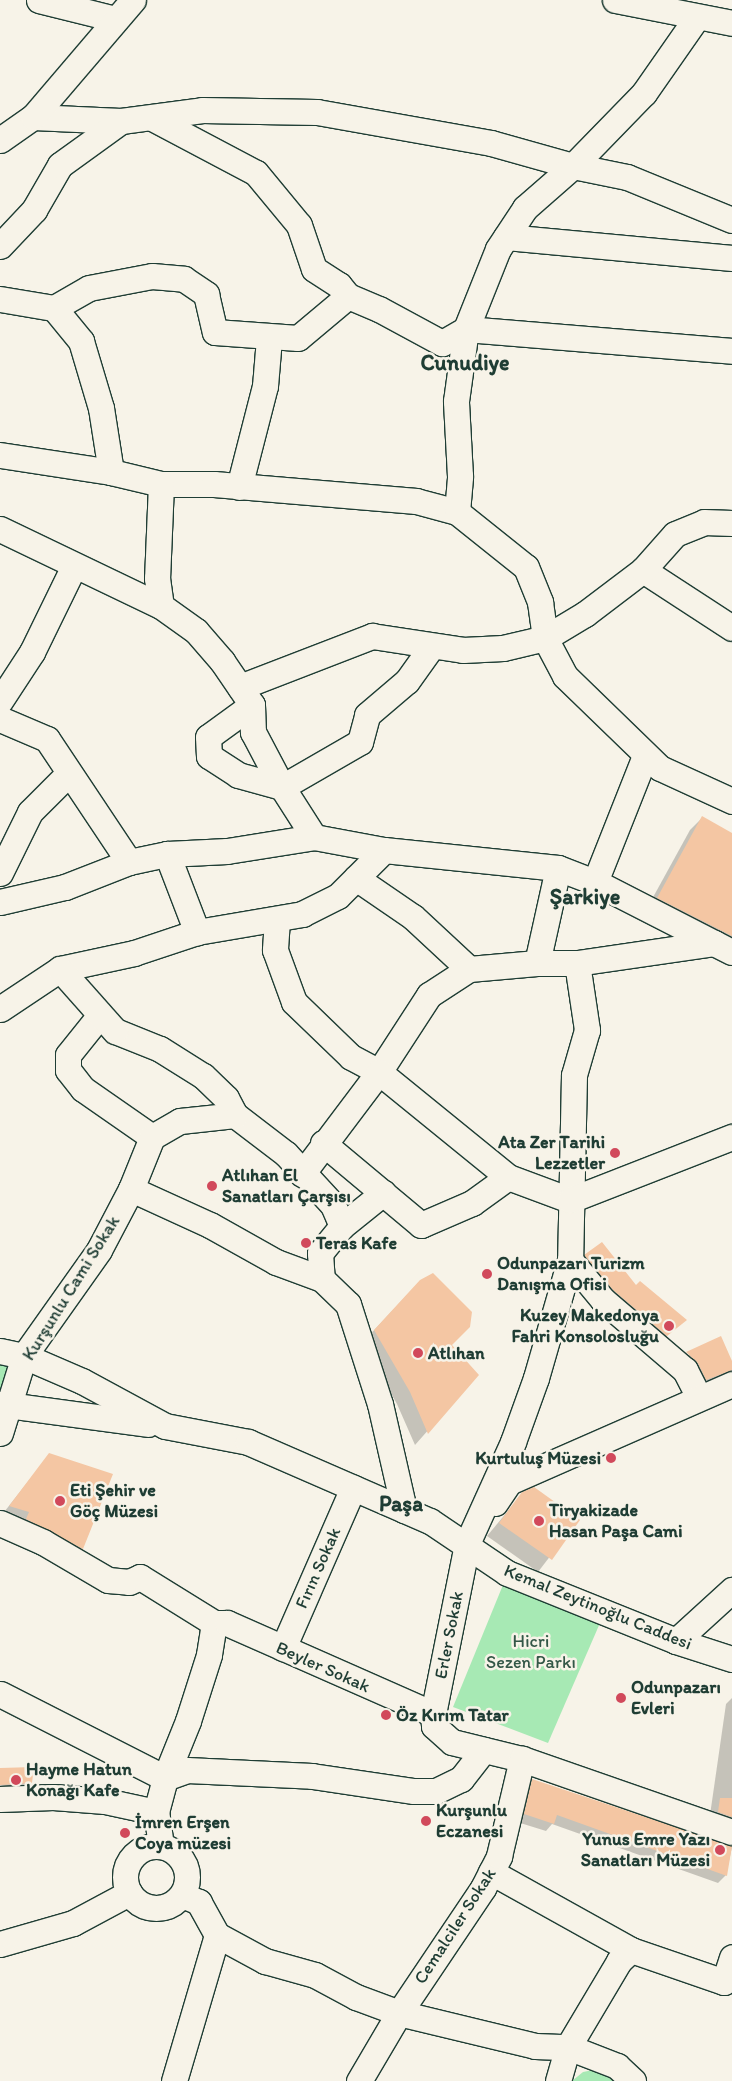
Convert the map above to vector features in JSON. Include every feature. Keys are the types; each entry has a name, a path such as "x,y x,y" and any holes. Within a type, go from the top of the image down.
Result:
{"street":[{"path":"39,0 115,18"},
{"path":"0,140 33,117 115,18 133,0"},
{"path":"615,0 697,18 732,23"},
{"path":"456,512 460,476 456,401 466,328 498,249 525,208 573,166 644,93 697,18"},
{"path":"33,117 121,121 154,119 202,110 317,112 491,143 573,166 627,177 732,220"},
{"path":"154,119 256,173 300,225 314,269 339,285 348,296 379,309 442,343 466,328 732,351"},
{"path":"0,246 34,210 60,165 121,121"},
{"path":"506,236 732,258"},
{"path":"0,299 54,308 89,288 152,276 184,280 206,294 215,332 269,338 298,338 348,296"},
{"path":"54,308 80,341 102,408 111,472"},
{"path":"239,487 265,386 269,338"},
{"path":"0,455 111,472 160,484 239,487 416,501 456,512 526,567 540,602 545,638 565,676 645,756 660,768 732,801"},
{"path":"160,484 157,578 161,606"},
{"path":"432,646 407,681 366,715 360,742 282,787 238,776 209,756 208,737 246,696 372,636 463,650 503,648 545,638 585,614 643,570 675,534 704,522 732,523"},
{"path":"704,522 732,532"},
{"path":"0,529 161,606 196,631 246,696 253,732 282,787 314,838"},
{"path":"0,701 32,652 74,566"},
{"path":"643,570 732,628"},
{"path":"0,719 47,739 68,774 128,862"},
{"path":"595,882 645,756"},
{"path":"0,873 30,812 68,774"},
{"path":"0,902 65,887 128,862 167,854 227,851 314,838 384,850 558,868 595,882 723,947"},
{"path":"0,1009 60,969 134,952 197,932 278,920 302,914 338,896 384,850"},
{"path":"167,854 197,932"},
{"path":"537,963 558,868"},
{"path":"356,878 413,917 469,969"},
{"path":"278,920 275,950 294,1002 351,1057 379,1072 508,1177 570,1200 732,1137"},
{"path":"302,1174 323,1143 379,1072 429,995 469,969 537,963 577,963 723,947"},
{"path":"467,1544 513,1442 536,1378 570,1260 574,1076 587,1030 577,963"},
{"path":"60,969 115,1031 160,1049 203,1076 226,1098 236,1115 286,1154 302,1174 333,1205 342,1226"},
{"path":"100,1015 68,1055 68,1070 83,1089 152,1137 180,1121 236,1115"},
{"name":"Kurşunlu Cami Sokak","path":"0,1433 5,1405 24,1356 100,1250 131,1189 152,1137"},
{"path":"323,1143 421,1225 472,1203 508,1177"},
{"path":"131,1189 210,1225 276,1262 322,1279 348,1304 380,1404 404,1510"},
{"path":"322,1279 320,1253 342,1226 383,1193"},
{"path":"570,1260 603,1300 685,1370 699,1398"},
{"name":"Kemal Zeytinoğlu Caddesi","path":"0,1351 24,1356 82,1381 164,1426 248,1442 430,1521 467,1544 507,1573 676,1641 732,1659"},
{"path":"467,1544 509,1482 699,1398 729,1390"},
{"path":"5,1405 164,1426"},
{"name":"Fırın Sokak","path":"283,1648 353,1488"},
{"path":"0,1523 42,1542 108,1580 129,1582 140,1577 214,1623 209,1655 188,1722 166,1778 156,1812 161,1846"},
{"name":"Erler Sokak","path":"434,1720 467,1544"},
{"path":"676,1641 732,1590"},
{"name":"Beyler Sokak","path":"214,1623 227,1622 434,1720 452,1742 522,1759 732,1832"},
{"path":"0,1694 166,1778 187,1770 312,1776 414,1791 436,1791 461,1779 484,1750"},
{"name":"Cemalciler Sokak","path":"359,2081 399,2013 491,1872 499,1856 522,1759"},
{"path":"0,1799 53,1797 105,1801 156,1812"},
{"path":"161,1846 179,1856 185,1864 188,1875 182,1895 169,1905 154,1908 143,1906 129,1893 126,1883 128,1864 142,1850 161,1846"},
{"path":"491,1872 630,1950 724,1982 732,1957"},
{"path":"0,1944 73,1924 129,1893"},
{"path":"182,1895 199,1902 218,1935 265,1961 315,1974 356,1997 399,2013 535,2046 568,2047 617,2066 633,2081"},
{"path":"174,2081 218,1935"},
{"path":"558,2081 568,2047 619,1961 630,1950"}],"green space":[{"path":"0,1356 11,1359 2,1390 0,1390"},
{"name":"Hicri Sezen Parkı","path":"505,1580 600,1623 548,1743 453,1707"},
{"path":"603,2071 617,2081 572,2081 583,2072"}],"building":[{"path":"702,816 732,833 732,936 657,898"},
{"path":"602,1242 636,1285 640,1281 687,1320 667,1336 613,1290 584,1255"},
{"name":"Atlıhan","path":"433,1273 472,1312 470,1327 452,1345 479,1375 428,1434 410,1392 374,1330 420,1280"},
{"path":"721,1336 732,1361 732,1370 706,1380 698,1363 686,1352"},
{"path":"49,1453 113,1474 83,1549 26,1519 29,1512 9,1506"},
{"name":"Tiryakizade Hasan Paşa Cami","path":"534,1487 580,1520 552,1560 499,1523 522,1492"},
{"name":"Hayme Hatun Konağı Kafe","path":"34,1767 32,1783 0,1785 0,1768"},
{"path":"532,1779 732,1846 727,1876 557,1815 554,1824 524,1814"},
{"path":"720,1798 732,1798 732,1817 718,1812"}],"place":[{"name":"Ata Zer Tarihi Lezzetler","path":"615,1153"},
{"name":"Atlıhan El Sanatları Çarşısı","path":"212,1186"},
{"name":"Teras Kafe","path":"306,1243"},
{"name":"Odunpazarı Turizm Danışma Ofisi","path":"487,1274"},
{"name":"Kuzey Makedonya Fahri Konsolosluğu","path":"669,1326"},
{"name":"Atlıhan","path":"418,1353"},
{"name":"Kurtuluş Müzesi","path":"611,1458"},
{"name":"Eti Şehir ve Göç Müzesi","path":"60,1501"},
{"name":"Tiryakizade Hasan Paşa Cami","path":"539,1521"},
{"name":"Odunpazarı Evleri","path":"621,1698"},
{"name":"Öz Kırım Tatar","path":"386,1715"},
{"name":"Hayme Hatun Konağı Kafe","path":"16,1780"},
{"name":"Kurşunlu Eczanesi","path":"426,1821"},
{"name":"İmren Erşen Coya müzesi","path":"125,1833"},
{"name":"Yunus Emre Yazı Sanatları Müzesi","path":"720,1850"}],"district":[{"name":"Cunudiye","path":"465,363"},
{"name":"Şarkiye","path":"585,897"},
{"name":"Paşa","path":"401,1504"}]}
